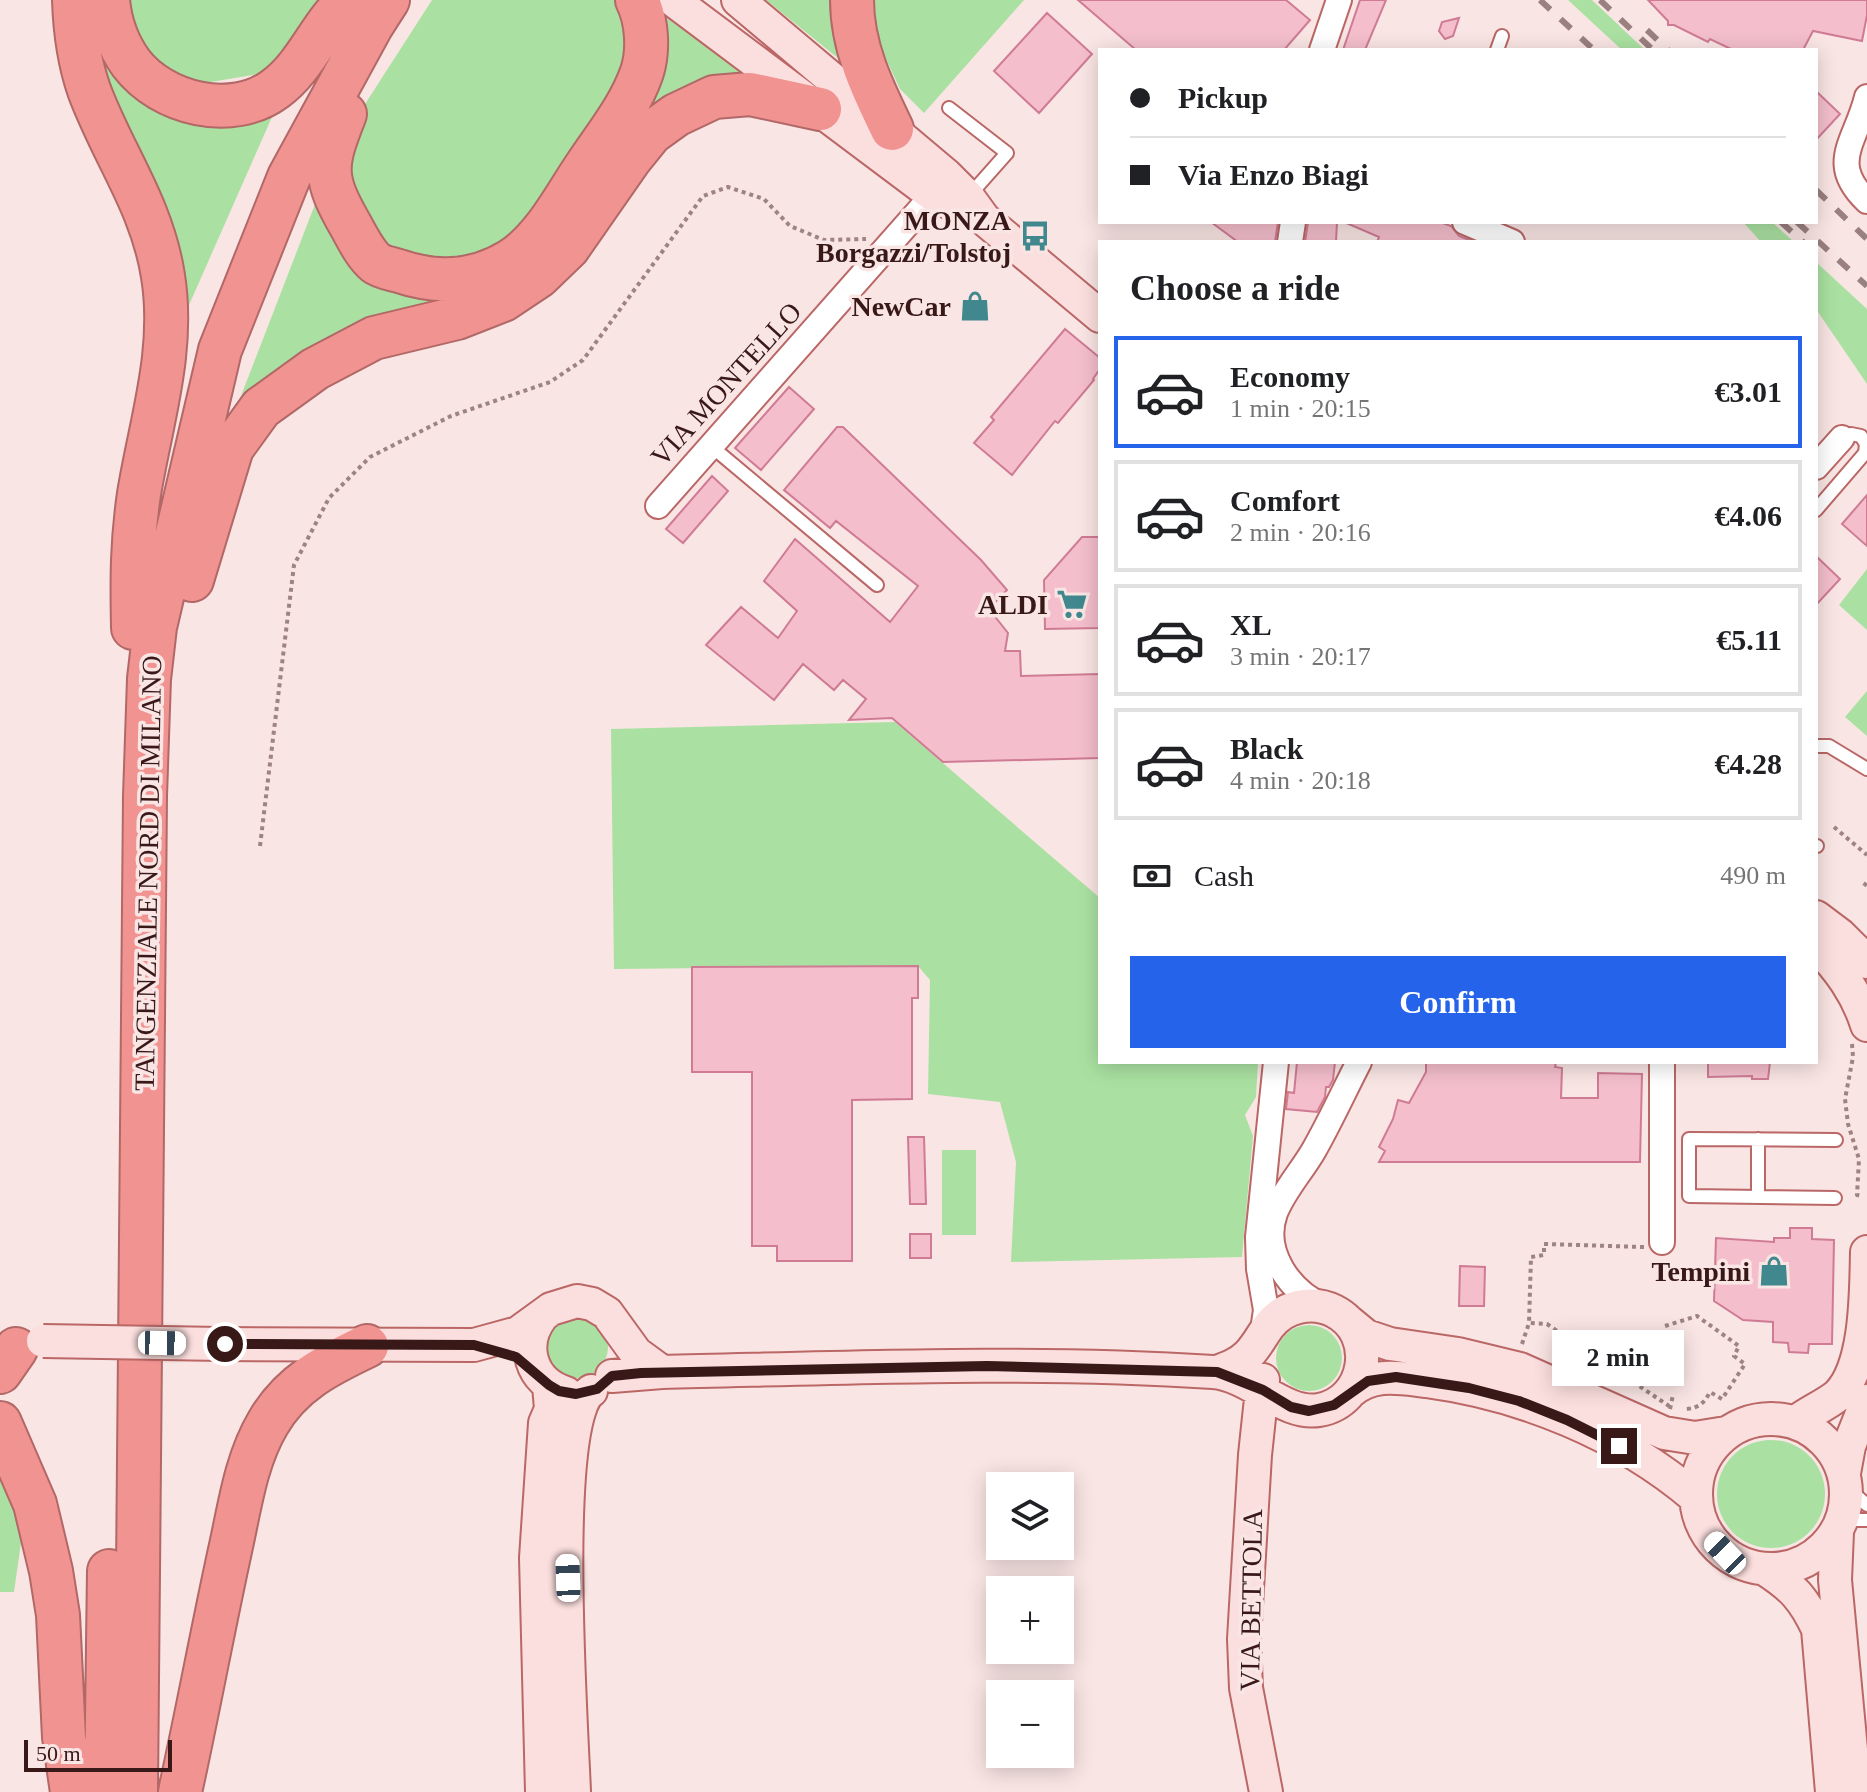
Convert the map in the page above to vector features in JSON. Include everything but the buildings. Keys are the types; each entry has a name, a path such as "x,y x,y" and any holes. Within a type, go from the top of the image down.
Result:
{"highway":[{"path":"74,0 75,36 89,90 147,214 163,277 167,326 163,378 131,553 133,628"},
{"path":"108,0 116,37 131,64 172,96 199,104 224,105 248,102 272,91 297,71 324,31 368,6"},
{"path":"368,6 360,76 328,163 333,194 360,242 376,263 419,278 448,281 481,274 512,260 543,231 621,115 643,70 646,36 637,0"},
{"path":"852,0 852,22 863,63 892,129"},
{"name":"TANGENZIALE NORD DI MILANO","path":"106,1792 115,863 119,744 133,628 154,511 173,431 222,286 257,195 295,116 368,6"},
{"name":"TANGENZIALE NORD DI MILANO","path":"136,1792 145,796 149,679 155,627 220,350 289,177 368,6"},
{"path":"149,679 169,655 232,448 261,408 315,369 374,338 457,318 503,300 539,276 568,248 651,133 676,115 714,97 750,94 820,109"},
{"path":"180,1792 228,1560 256,1446 269,1421 289,1394 310,1375 367,1346"},
{"path":"0,1423 35,1504 51,1571 58,1615 64,1737 72,1792"}],"street":[{"path":"673,0 820,109 961,205 1098,314"},
{"path":"738,0 892,129 961,205"},
{"path":"1323,48 1339,0"},
{"path":"1867,100 1845,164 1851,186 1867,201"},
{"name":"VIA MONTELLO","path":"658,506 887,248 961,205"},
{"path":"1470,224 1507,240"},
{"path":"1818,465 1842,438"},
{"path":"1818,919 1852,945 1867,962"},
{"path":"1818,947 1843,974 1855,995 1859,1033"},
{"path":"1276,1064 1258,1237 1259,1269 1266,1310 1258,1361 1276,1395"},
{"path":"1358,1064 1272,1225 1274,1254 1284,1274 1303,1295 1366,1336 1382,1342 1458,1354 1520,1369 1664,1433 1695,1438 1726,1433 1748,1422 1772,1418 1796,1422 1817,1433 1834,1451 1852,1488"},
{"path":"1662,1064 1662,1242"},
{"path":"1796,1422 1839,1395 1854,1375 1866,1326 1867,1252"},
{"path":"12,1348 221,1344 474,1345 518,1333 560,1304 584,1302 607,1313 636,1353 662,1372"},
{"path":"1217,1372 1243,1360 1274,1320 1291,1309 1309,1305 1336,1314 1359,1339 1363,1358 1359,1379 1350,1392"},
{"path":"542,1316 530,1344 533,1364 543,1379 551,1409 545,1423 536,1558 542,1792"},
{"path":"574,1792 566,1493 576,1415 583,1398 601,1384 619,1362 622,1348 619,1331"},
{"path":"474,1345 516,1357 543,1379 567,1393 662,1372 987,1366 1217,1372 1276,1395 1327,1408 1368,1381 1396,1377 1469,1388 1519,1401 1567,1420 1642,1459 1695,1497"},
{"name":"VIA BETTOLA","path":"1266,1792 1246,1688 1244,1639 1255,1455 1265,1433 1284,1412 1276,1395"},
{"path":"1855,1792 1835,1580 1848,1526 1847,1499 1852,1488 1849,1446 1867,1401"},
{"path":"1726,1433 1709,1451 1699,1473 1695,1497 1700,1519 1718,1546 1744,1564 1765,1569 1788,1568 1809,1559 1848,1526"},
{"path":"1765,1569 1790,1585 1808,1608 1818,1629 1832,1792"}],"lane":[{"path":"1498,48 1502,36"},
{"path":"949,108 1007,153 961,205"},
{"path":"1818,508 1865,453 1866,444 1861,436 1851,434 1842,438"},
{"path":"711,446 877,585"},
{"path":"1818,746 1829,746 1867,769"},
{"path":"1835,1198 1689,1196 1689,1139 1836,1140"},
{"path":"1758,1139 1758,1197"},
{"path":"1662,1167 1689,1168"}],"path":[{"path":"260,846 294,565 329,498 370,457 451,416 550,382 583,360 703,196 728,187 764,199 790,226 824,240 862,237 887,248"},
{"path":"1834,827 1867,855"},
{"path":"1859,1033 1846,1090 1846,1114 1859,1159 1857,1195 1861,1196"},
{"path":"1522,1344 1529,1323 1531,1257 1544,1255 1544,1244 1644,1247 1662,1242"},
{"path":"1665,1326 1697,1316 1739,1346 1734,1356 1745,1364 1722,1399 1710,1392 1705,1402 1685,1409"},
{"path":"1529,1323 1547,1324 1671,1407"}],"green space":[{"path":"121,0 323,0 296,44 259,74 199,84 167,73 134,42"},
{"path":"432,0 622,0 633,56 524,232 479,262 394,255 342,188 358,115"},
{"path":"766,0 839,0 849,67"},
{"path":"864,0 1024,0 924,113 900,89 878,42"},
{"path":"1568,0 1592,0 1643,48 1620,48"},
{"path":"657,11 757,83 704,91 544,261 229,427 319,194 367,272 538,249"},
{"path":"84,34 133,87 279,101 178,330"},
{"path":"1745,224 1774,224 1792,240 1759,240"},
{"path":"1818,264 1867,309 1867,384 1818,312"},
{"path":"1867,569 1867,630 1839,605"},
{"path":"1867,691 1867,736 1845,717"},
{"path":"895,722 1098,896 1098,1064 1258,1064 1256,1097 1245,1115 1253,1136 1242,1257 1011,1262 1016,1162 1000,1102 928,1094 930,980 918,966 614,969 611,729"},
{"path":"942,1150 976,1150 976,1235 942,1235"},
{"path":"577,1316 589,1318 599,1325 606,1335 606,1359 599,1369 589,1376 577,1378 565,1376 555,1369 548,1359 546,1347 548,1335 555,1325 565,1318"},
{"path":"1302,1325 1316,1325 1328,1330 1337,1339 1342,1358 1340,1371 1333,1382 1316,1391 1302,1391 1290,1386 1281,1377 1276,1365 1276,1351 1281,1339 1290,1330"},
{"path":"1771,1440 1792,1444 1809,1456 1821,1473 1825,1494 1821,1515 1809,1532 1792,1544 1771,1548 1750,1544 1733,1532 1721,1515 1717,1494 1721,1473 1733,1456 1750,1444"},
{"path":"0,1456 24,1522 14,1592 0,1592"}],"railway":[{"path":"1540,0 1592,48"},
{"path":"1600,0 1651,48"},
{"path":"1647,30 1666,48"},
{"path":"1818,192 1867,239"},
{"path":"1783,224 1801,240"},
{"path":"1799,224 1817,240"},
{"path":"1818,241 1867,286"}],"place":[{"name":"MONZA Borgazzi/Tolstoj","path":"1035,236"},
{"name":"NewCar","path":"975,306"},
{"name":"ALDI","path":"1072,604"},
{"name":"Tempini","path":"1774,1271"}],"route":[{"path":"225,1344 474,1345 516,1357 549,1385 559,1391 576,1394 597,1389 612,1376 641,1373 987,1366 1217,1372 1263,1390 1291,1407 1313,1411 1339,1402 1368,1381 1396,1377 1469,1388 1519,1401 1619,1446"}]}
